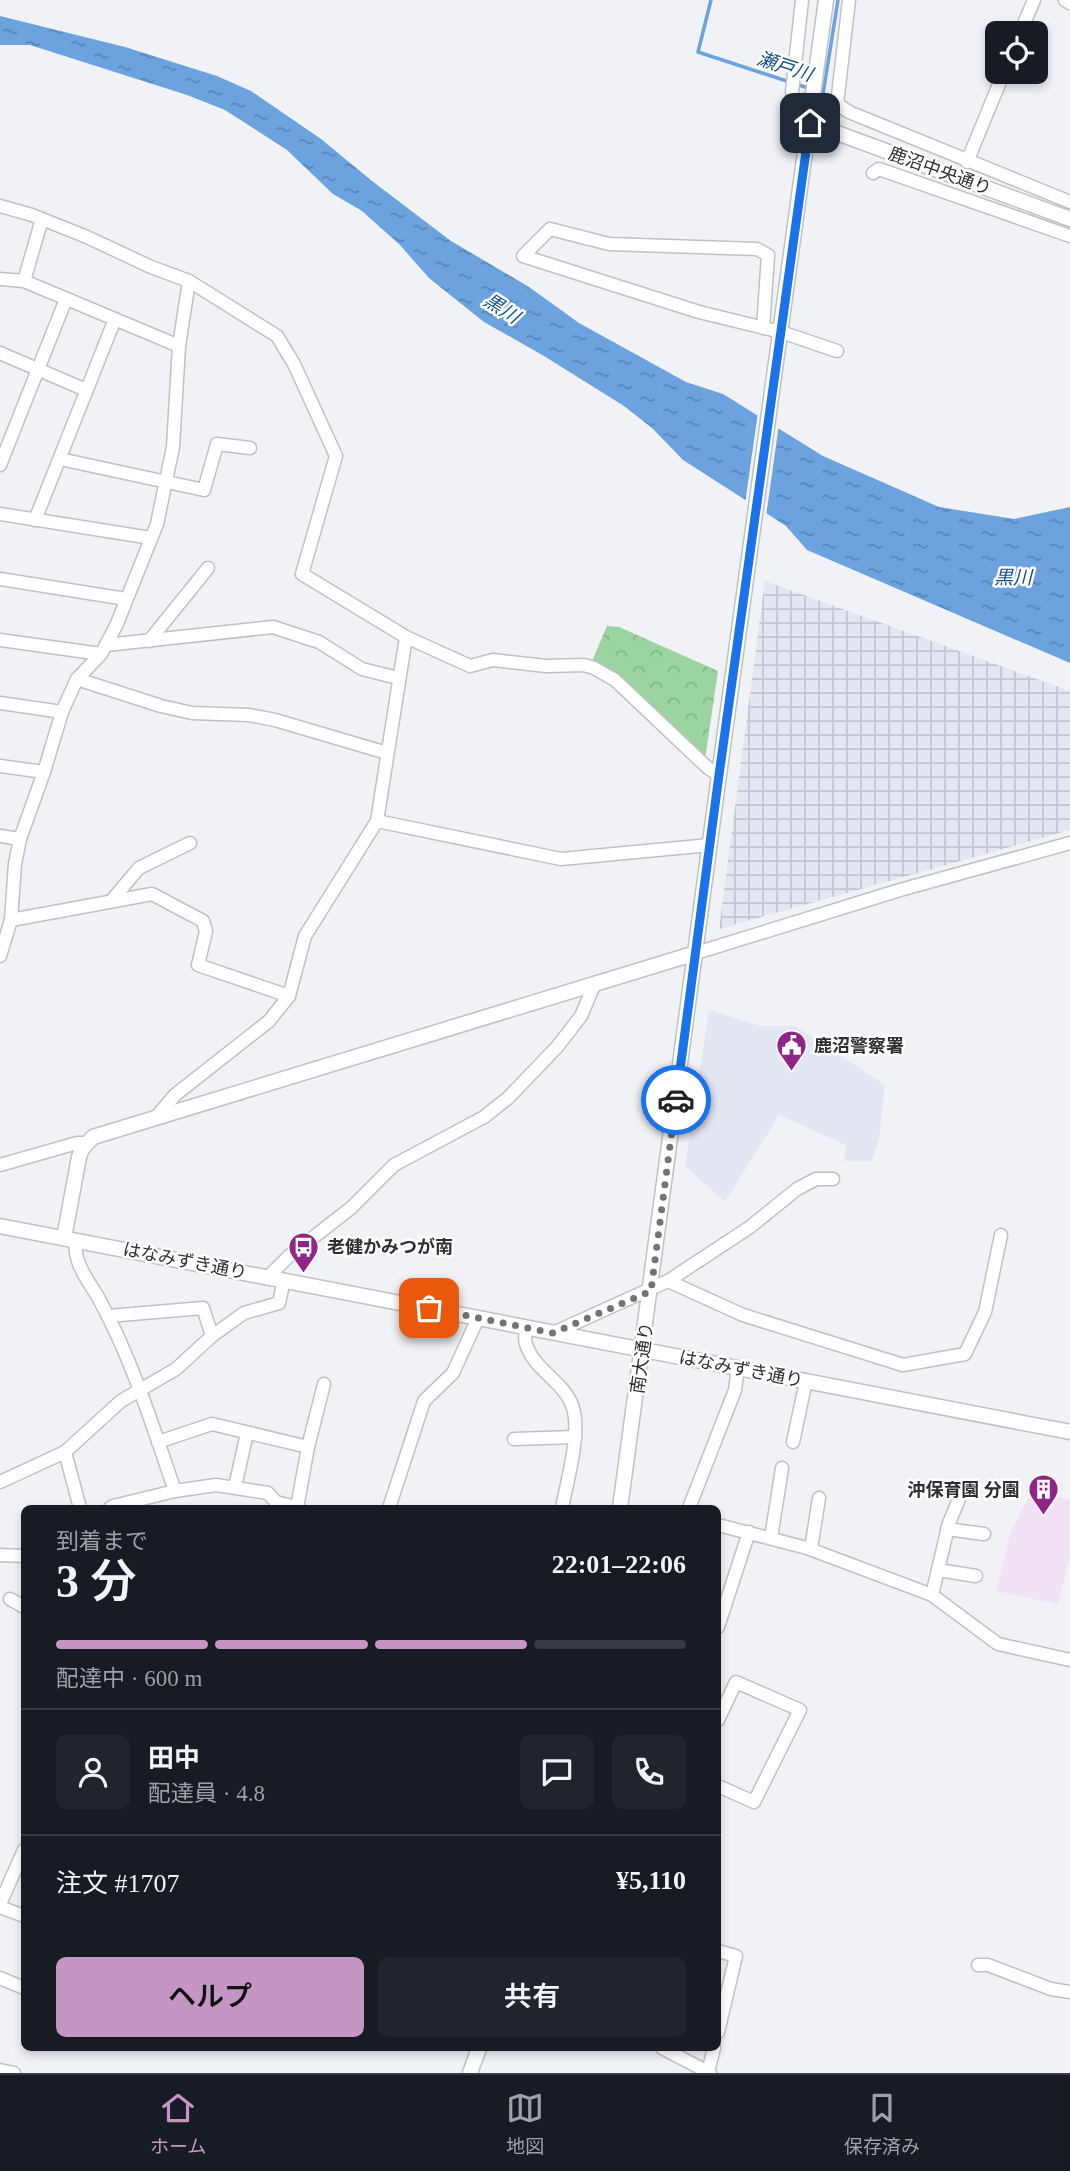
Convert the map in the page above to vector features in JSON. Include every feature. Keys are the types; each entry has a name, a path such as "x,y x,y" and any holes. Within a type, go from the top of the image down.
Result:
{"street":[{"path":"792,92 802,0"},
{"name":"南大通り","path":"620,1505 826,0"},
{"path":"849,0 837,104 849,112 1068,202 1065,217 1056,230"},
{"path":"1025,21 1034,0"},
{"path":"1065,0 1070,3"},
{"path":"968,162 999,84"},
{"name":"鹿沼中央通り","path":"810,123 1065,217"},
{"path":"896,175 908,137"},
{"path":"873,173 879,169 1070,236"},
{"path":"0,206 42,219 189,281 277,336 294,365 336,456 302,575 406,637 470,666 493,660 546,666 584,665 594,668 615,680 708,768 719,775"},
{"path":"24,281 42,219"},
{"path":"762,328 768,255 757,249 609,244 551,229 523,256 699,312 762,328 780,337 837,351"},
{"path":"0,279 24,281 179,346"},
{"path":"0,956 11,920 15,864 20,839 62,712 77,678 104,649 157,524 173,447 179,346 189,281"},
{"path":"0,465 4,442 66,299"},
{"path":"35,520 115,319"},
{"path":"0,353 86,390"},
{"path":"60,459 204,490 217,444 250,448"},
{"path":"0,514 151,538"},
{"path":"149,641 208,568"},
{"path":"0,579 127,599"},
{"path":"0,640 104,649 272,627 319,642 362,668 398,678"},
{"path":"157,1116 174,1095 269,1021 289,996 305,936 377,821 406,637"},
{"path":"77,678 161,706 192,713 275,720 387,753"},
{"path":"0,702 62,712"},
{"path":"0,766 44,772"},
{"path":"377,821 561,859 710,845"},
{"path":"0,836 20,839"},
{"path":"112,900 139,868 190,843"},
{"path":"175,1491 139,1390 108,1316 76,1259 70,1240 79,1157 86,1143 102,1133 157,1116 900,890 1070,843"},
{"path":"11,920 152,894 203,921 206,931 198,965 289,996"},
{"path":"268,1277 288,1257 351,1208 394,1165 484,1117 508,1098 557,1047 582,1016 595,983"},
{"path":"0,1165 86,1143"},
{"path":"553,1333 651,1291 750,1227 797,1189 816,1180 833,1179"},
{"name":"はなみずき通り","path":"0,1226 1070,1432"},
{"path":"668,1281 743,1315 903,1364 965,1354 985,1312 1002,1235"},
{"path":"0,1482 65,1452 121,1401 176,1369 212,1336 244,1313 279,1303 284,1280"},
{"path":"108,1316 203,1308 212,1336"},
{"path":"390,1505 424,1401 453,1373 478,1318"},
{"path":"526,1328 525,1344 540,1367 564,1391 573,1406 575,1437 563,1505"},
{"path":"690,1505 736,1390 738,1368"},
{"path":"793,1442 806,1381"},
{"path":"298,1505 308,1447 324,1384"},
{"path":"158,1442 212,1424 308,1447"},
{"path":"235,1487 247,1433"},
{"path":"514,1439 575,1437"},
{"path":"65,1452 79,1505"},
{"path":"771,1538 782,1468"},
{"path":"117,1505 175,1491 216,1485 268,1493 273,1505"},
{"path":"810,1549 818,1498"},
{"path":"932,1595 947,1529 959,1499"},
{"path":"721,1526 810,1549 932,1595 998,1644 1070,1660"},
{"path":"947,1529 984,1534"},
{"path":"721,1619 749,1532"},
{"path":"0,1555 21,1556"},
{"path":"938,1570 976,1576"},
{"path":"10,1599 21,1605"},
{"path":"721,1714 736,1682 800,1710 754,1802 721,1787"},
{"path":"21,1857 0,1905 21,1915"},
{"path":"721,1952 736,1956 721,2019"},
{"path":"978,1965 988,1965 1051,1989 1070,1992"},
{"path":"0,1978 21,1987"},
{"path":"470,2073 478,2051"},
{"path":"669,2051 709,2072 713,2051"},
{"path":"0,2070 13,2073"}],"shaded area":[{"path":"765,581 1070,691 1070,830 719,929"},
{"path":"709,1010 761,1026 795,1026 885,1085 879,1138 872,1161 844,1161 846,1145 779,1115 725,1202 685,1166"},
{"path":"1033,1489 1070,1500 1070,1555 1058,1604 996,1591 1010,1534"}],"green space":[{"path":"607,626 619,627 718,671 705,759 608,669 592,661"}],"water":[{"name":"黒川","path":"0,16 125,47 217,76 251,91 321,139 451,241 529,287 579,323 686,382 723,394 823,456 939,507 1014,519 1070,507 1070,663 807,550 786,526 683,460 652,428 624,406 484,322 429,278 400,245 362,211 333,194 287,150 225,110 187,95 30,45 0,45"}],"pier":[{"path":"758,412 779,424 766,517 745,504"}],"waterway":[{"name":"瀬戸川","path":"711,0 698,52 811,89"},
{"name":"瀬戸川","path":"818,92 823,94 838,0"}],"way so far":[{"path":"429,1308 553,1333 651,1291 676,1100"}],"place":[{"name":"鹿沼警察署","path":"791,1073"},
{"name":"老健かみつが南","path":"304,1274"},
{"name":"沖保育園 分園","path":"1043,1517"}],"route":[{"path":"676,1100 810,123"}]}
